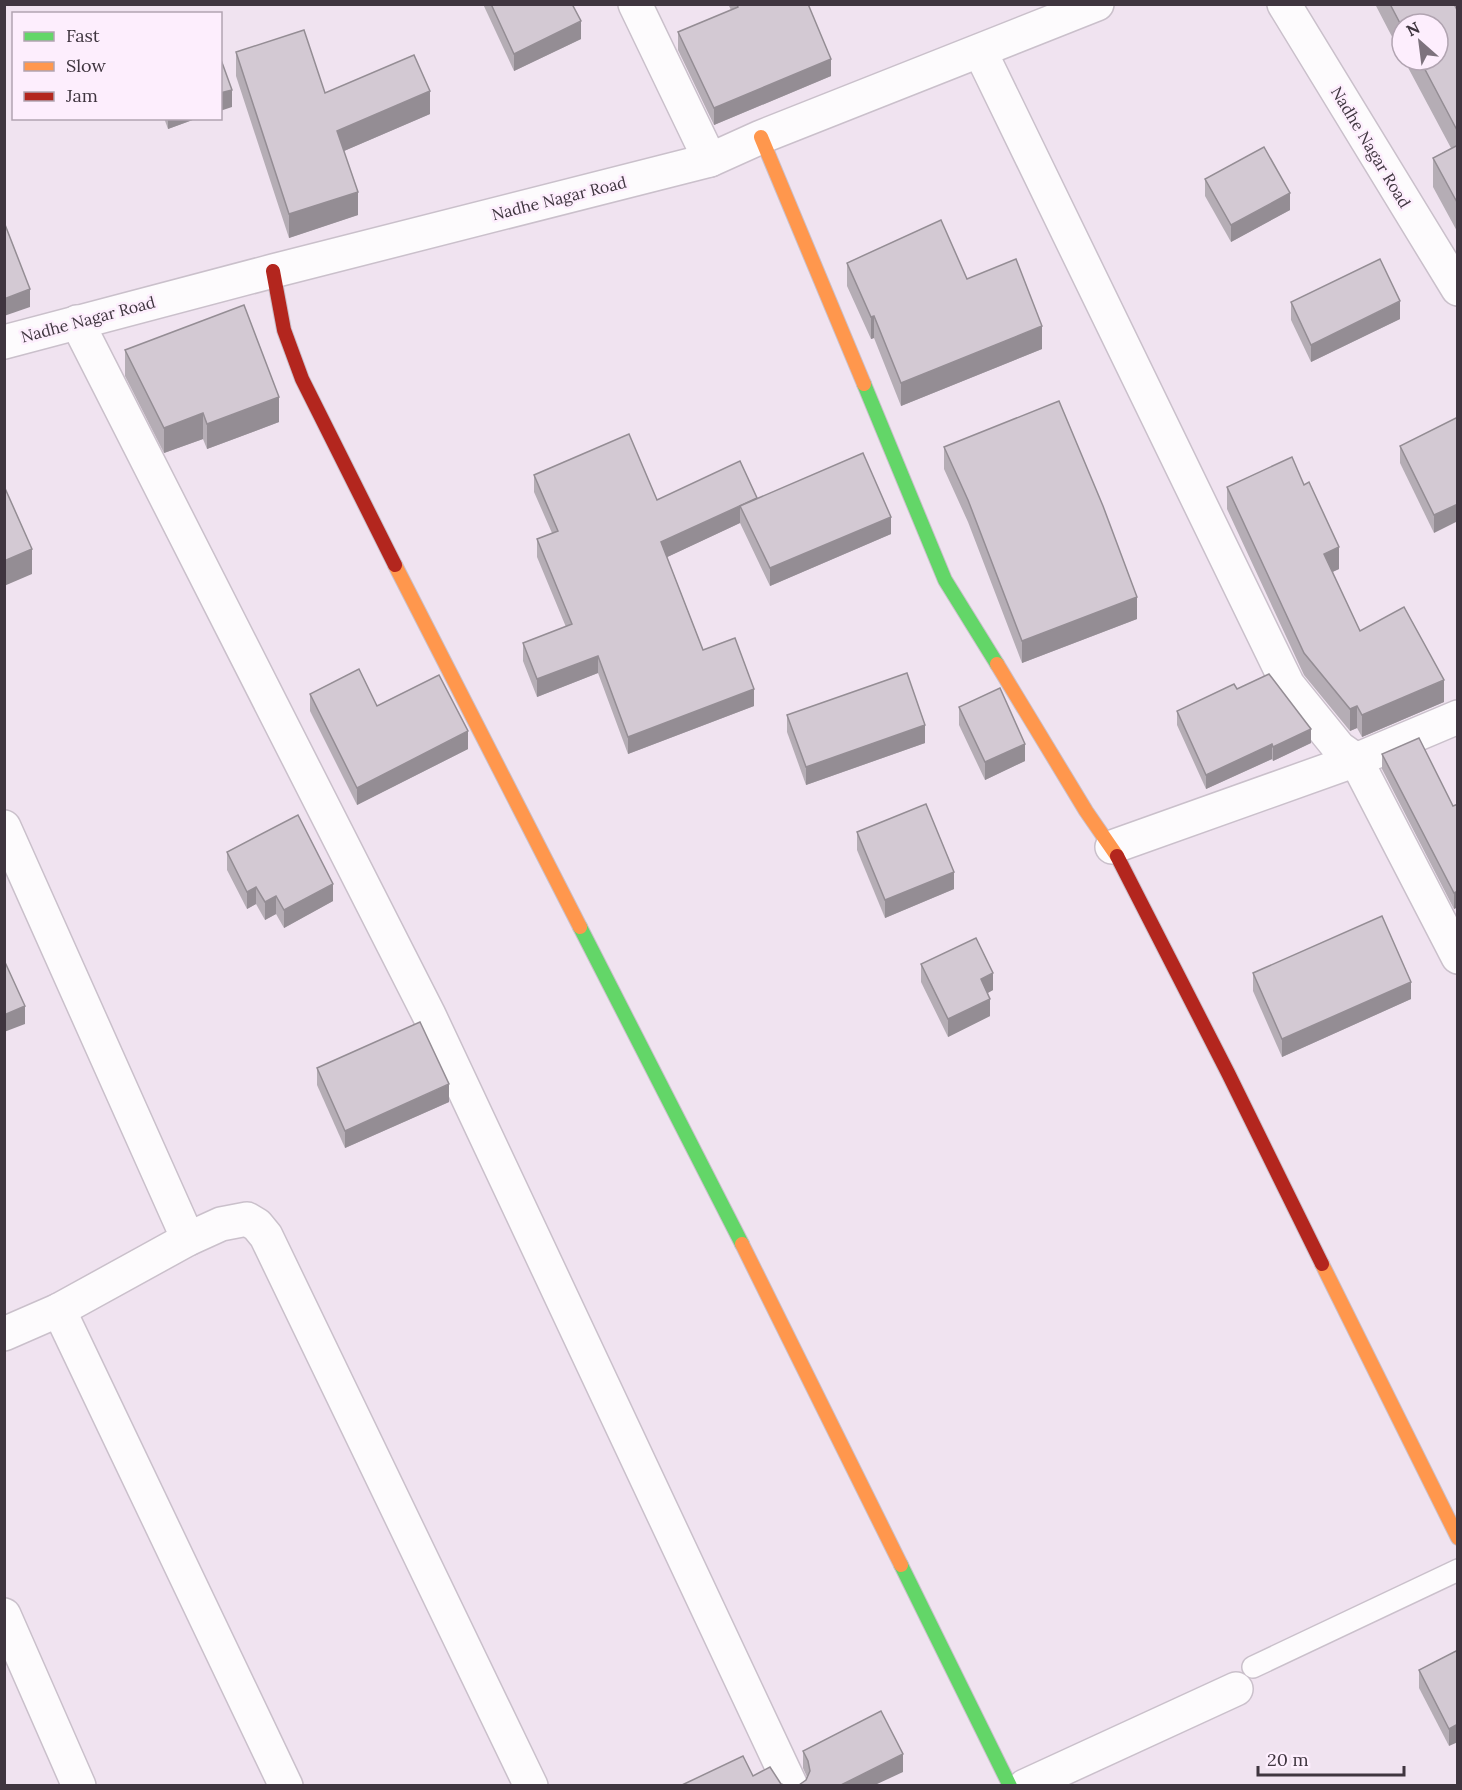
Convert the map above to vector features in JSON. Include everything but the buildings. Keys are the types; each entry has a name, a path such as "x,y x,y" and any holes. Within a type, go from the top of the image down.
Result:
{"street":[{"path":"635,4 710,160"},
{"name":"Nadhe Nagar Road","path":"4,342 710,160 760,136 1097,4"},
{"name":"Nadhe Nagar Road","path":"1284,4 1458,289"},
{"path":"980,51 1288,685 1339,748 1356,760 1458,957"},
{"path":"760,136 945,580 1086,811 1112,847 1228,1073 1458,1538"},
{"path":"273,271 284,330 311,398 734,1228 1010,1785"},
{"path":"77,322 429,1015 791,1785"},
{"path":"1112,847 1356,760 1458,717"},
{"path":"4,827 188,1239"},
{"path":"4,1334 59,1310 188,1239 221,1224 247,1219 257,1225 266,1236 531,1785"},
{"path":"59,1310 286,1785"},
{"path":"4,1615 79,1785"},
{"path":"1025,1785 1245,1678"}],"lane":[{"path":"1245,1678 1458,1570"}],"traffic: fast":[{"path":"864,384 945,580 997,664"},
{"path":"580,927 742,1244"},
{"path":"901,1565 1010,1786"}],"traffic: slow":[{"path":"761,137 864,384"},
{"path":"395,565 580,927"},
{"path":"997,664 1086,811 1117,856"},
{"path":"742,1244 901,1565"},
{"path":"1322,1264 1458,1538"}],"traffic: jam":[{"path":"273,271 284,330 302,379 395,565"},
{"path":"1117,856 1322,1264"}]}
